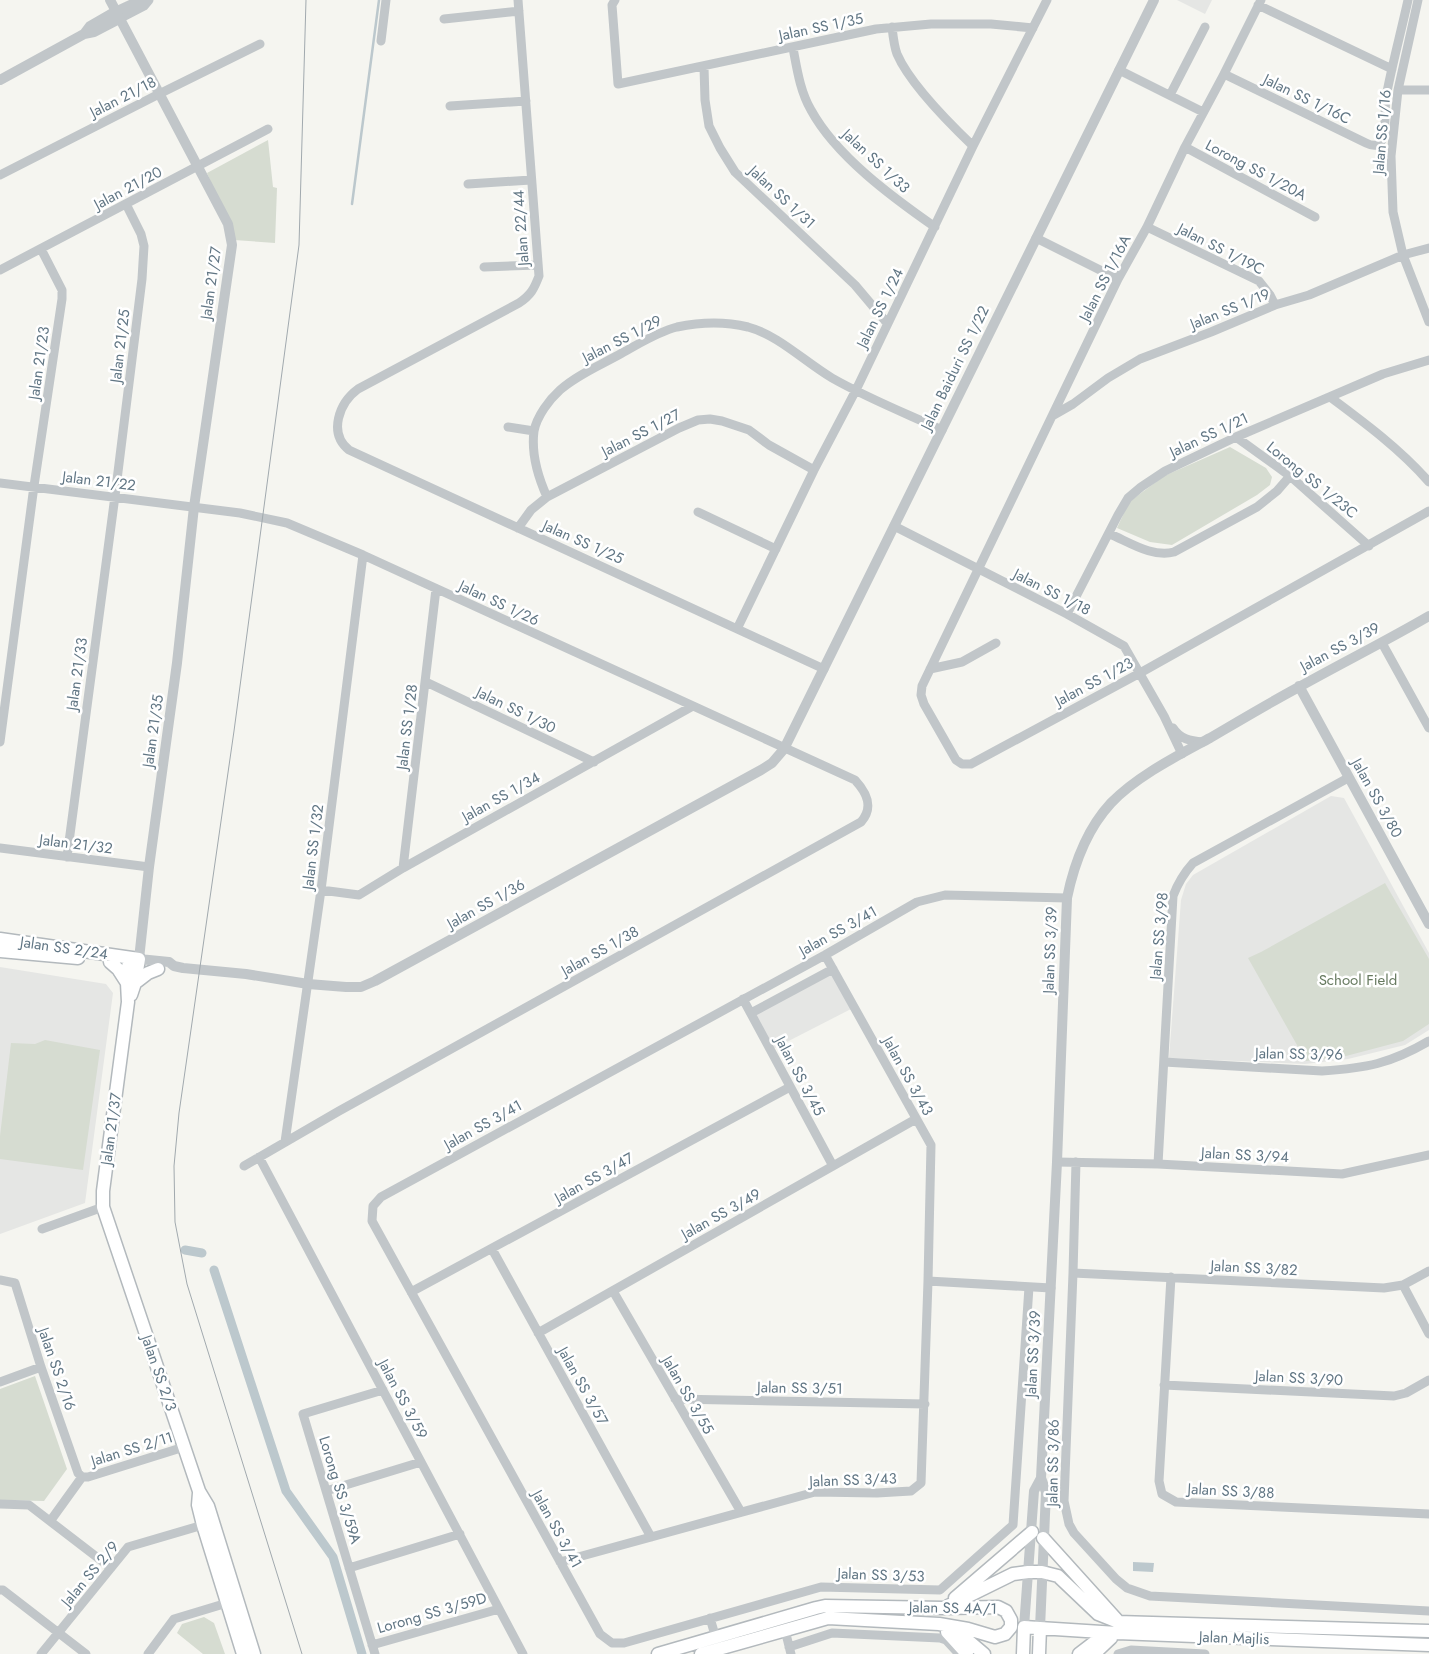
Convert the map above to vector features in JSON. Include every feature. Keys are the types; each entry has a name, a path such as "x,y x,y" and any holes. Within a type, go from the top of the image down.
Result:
{"main road":[{"name":"Jalan SS 2/24","path":"0,939 133,962"},
{"name":"Jalan SS 2/24","path":"0,950 110,962 133,962"},
{"path":"110,962 131,983 158,969"},
{"name":"Jalan 21/37","path":"119,1255 103,1207 102,1191 133,962"},
{"name":"Jalan SS 2/3","path":"119,1255 199,1491 208,1506 254,1654"},
{"name":"Jalan SS 2/3","path":"199,1491 198,1505 203,1524 242,1654"},
{"path":"944,1608 1032,1532"},
{"path":"1043,1538 1117,1628"},
{"path":"944,1608 1013,1574 1042,1572 1058,1576 1098,1614 1117,1628"},
{"name":"Jalan SS 4A/1","path":"658,1654 717,1643 785,1630 828,1618 940,1624 968,1629 995,1637 1005,1634 1011,1627 1011,1620 1006,1611 998,1607 825,1606 717,1643 701,1654"},
{"path":"940,1624 967,1654"},
{"path":"940,1624 964,1637 984,1654"},
{"path":"1023,1654 1024,1627"},
{"name":"Jalan Majlis","path":"1024,1627 1429,1630"},
{"path":"1039,1654 1040,1628"},
{"path":"1079,1654 1117,1628"},
{"path":"1094,1654 1117,1628"},
{"name":"Jalan Majlis","path":"1117,1628 1429,1645"}],"street":[{"name":"Jalan 21/27","path":"110,0 228,224 232,245 194,507"},
{"path":"0,80 84,34 94,32 140,0"},
{"path":"118,15 144,6 149,0"},
{"path":"381,41 386,0"},
{"name":"Jalan 22/44","path":"338,433 337,424 340,413 350,395 358,389 529,297 534,291 539,276 518,0"},
{"name":"Jalan SS 1/35","path":"615,0 612,5 618,84 793,48 815,41 892,27 932,24 991,24 1032,28"},
{"name":"Jalan SS 1/24","path":"737,629 1047,0"},
{"name":"Jalan Baiduri SS 1/22","path":"784,749 1154,0"},
{"name":"Jalan SS 1/16","path":"1378,145 1382,141 1386,99 1408,0"},
{"name":"Jalan SS 1/16","path":"1418,0 1398,90 1391,166 1393,212 1403,255 1429,322"},
{"path":"1259,2 1392,69"},
{"name":"Jalan SS 1/16A","path":"977,569 1118,279 1147,228 1185,147 1224,74 1259,2"},
{"path":"444,19 519,11"},
{"path":"892,27 896,53 906,70 953,127 974,146"},
{"path":"1170,95 1205,27"},
{"name":"Jalan 21/18","path":"0,176 260,44"},
{"name":"Jalan SS 1/33","path":"793,48 800,84 810,110 828,135 861,170 905,206 935,227"},
{"name":"Jalan SS 1/31","path":"704,67 705,100 709,126 735,172 856,285 887,323"},
{"path":"1119,70 1203,112"},
{"name":"Jalan SS 1/16C","path":"1224,74 1366,143 1373,146 1378,145"},
{"path":"1398,90 1429,90"},
{"path":"450,106 526,101"},
{"name":"Jalan 21/20","path":"0,270 268,129"},
{"name":"Lorong SS 1/20A","path":"1185,147 1315,217"},
{"path":"468,184 532,180"},
{"name":"Jalan 21/25","path":"115,496 142,279 144,246 141,234 126,204"},
{"name":"Jalan SS 1/19C","path":"1147,228 1259,280 1275,305"},
{"path":"1036,238 1118,279"},
{"name":"Jalan SS 1/19","path":"1052,416 1140,359 1275,305 1309,295 1403,255 1429,248"},
{"name":"Jalan 21/23","path":"0,742 62,290 41,249"},
{"path":"484,267 538,265"},
{"name":"Jalan SS 1/29","path":"546,497 536,468 534,431 550,399 560,389 577,378 646,340 674,328 710,322 729,323 750,328 789,348 832,378 942,430"},
{"name":"Jalan SS 1/21","path":"1067,614 1110,534 1118,515 1128,498 1141,487 1164,471 1236,437 1384,374 1429,360"},
{"path":"1330,397 1375,431 1429,482"},
{"name":"Jalan SS 1/27","path":"518,528 531,510 546,497 698,420 722,421 749,430 769,445 814,470"},
{"path":"508,427 534,431"},
{"name":"Jalan SS 1/25","path":"338,433 343,445 349,450 824,669"},
{"name":"Lorong SS 1/23C","path":"1236,437 1290,476 1369,546"},
{"path":"1110,534 1153,552 1164,555 1174,552 1257,507 1277,491 1290,476"},
{"name":"Jalan 21/22","path":"0,482 194,507"},
{"name":"Jalan 21/33","path":"67,857 115,496"},
{"name":"Jalan SS 1/26","path":"194,507 240,512 287,522 784,749"},
{"name":"Jalan 21/35","path":"133,962 149,867 177,663 194,507"},
{"name":"Jalan SS 1/23","path":"977,569 922,686 924,704 956,760 962,764 971,764 1140,673 1429,511"},
{"path":"698,512 776,549"},
{"name":"Jalan SS 1/18","path":"894,526 1067,614 1124,646 1164,716 1182,754"},
{"name":"Jalan SS 1/32","path":"285,1142 321,890 362,555"},
{"name":"Jalan SS 1/28","path":"403,868 436,589"},
{"name":"Jalan SS 3/39","path":"1040,1628 1046,1492 1041,1478 1057,1162 1067,898 1078,859 1100,817 1111,803 1128,787 1299,686 1429,616"},
{"path":"930,669 962,662 996,643"},
{"path":"1382,643 1429,728"},
{"name":"Jalan SS 1/30","path":"426,682 594,762"},
{"name":"Jalan SS 3/80","path":"1299,686 1429,924"},
{"name":"Jalan SS 1/34","path":"321,890 359,895 403,868 691,707"},
{"name":"Jalan SS 1/18","path":"1164,716 1175,732 1182,738 1203,742"},
{"name":"Jalan SS 1/36","path":"133,962 169,962 174,966 246,974 308,984 346,987 361,986 375,981 749,778 772,763 784,749"},
{"name":"Jalan SS 1/38","path":"244,1166 861,822 867,815 868,806 862,788 855,780 784,749"},
{"name":"Jalan SS 3/98","path":"1158,1164 1174,896 1183,874 1193,863 1348,778"},
{"name":"Jalan 21/32","path":"0,848 149,867"},
{"name":"Jalan SS 3/41","path":"612,1644 600,1634 372,1221 373,1206 381,1197 825,955 917,902 945,894 1067,898"},
{"name":"Jalan SS 3/43","path":"560,1562 815,1492 877,1493 910,1491 922,1483 930,1145 825,955"},
{"name":"Jalan SS 1/36","path":"133,962 158,969 169,970 174,966"},
{"path":"751,1013 833,969"},
{"name":"Jalan SS 3/45","path":"743,999 833,1166"},
{"name":"Jalan SS 3/96","path":"1164,1062 1322,1071 1390,1061 1408,1054 1429,1041"},
{"name":"Jalan SS 3/47","path":"411,1292 790,1087"},
{"name":"Jalan SS 3/49","path":"538,1333 916,1119"},
{"name":"Jalan SS 3/94","path":"1057,1162 1158,1164 1342,1174 1429,1155"},
{"name":"Jalan SS 3/59","path":"259,1157 523,1654"},
{"name":"Jalan SS 3/86","path":"1076,1162 1064,1501 1065,1513 1074,1533 1116,1579 1127,1588 1150,1596 1429,1611"},
{"path":"42,1229 103,1207"},
{"name":"Jalan SS 3/57","path":"492,1249 651,1537"},
{"name":"Jalan SS 3/82","path":"1073,1273 1384,1288 1403,1285 1429,1271"},
{"name":"Jalan SS 3/88","path":"1171,1277 1159,1481 1162,1494 1176,1502 1429,1514"},
{"name":"Jalan SS 2/16","path":"0,1280 15,1283 40,1367 82,1477"},
{"path":"928,1281 1051,1288"},
{"path":"1403,1285 1429,1334"},
{"name":"Jalan SS 3/53","path":"612,1644 624,1643 821,1587 940,1590 1013,1525 1029,1287"},
{"name":"Jalan SS 3/55","path":"613,1291 741,1512"},
{"path":"0,1382 40,1367"},
{"name":"Jalan SS 3/90","path":"1164,1385 1394,1396 1406,1393 1429,1380"},
{"name":"Lorong SS 3/59A","path":"375,1654 303,1414 383,1390"},
{"name":"Jalan SS 3/51","path":"675,1399 924,1404"},
{"name":"Jalan SS 2/11","path":"51,1520 82,1477 88,1477 184,1447"},
{"path":"326,1491 421,1462"},
{"name":"Jalan SS 3/39","path":"1024,1627 1034,1491 1041,1478"},
{"path":"0,1504 28,1504 111,1568"},
{"name":"Jalan SS 2/9","path":"42,1654 128,1547 203,1524"},
{"path":"349,1568 460,1534"},
{"path":"0,1590 3,1590 86,1654"},
{"path":"148,1654 174,1619 227,1602"},
{"name":"Lorong SS 3/59D","path":"372,1645 499,1608"},
{"path":"710,1618 717,1643"},
{"path":"785,1630 790,1650 832,1633 940,1638 946,1640 958,1654"},
{"path":"1118,1654 1131,1650 1205,1654"}],"shaded area":[{"path":"1177,0 1212,0 1205,14"},
{"path":"1331,796 1344,798 1429,953 1429,1030 1405,1045 1348,1059 1305,1064 1169,1058 1181,900 1186,884 1193,875"},
{"path":"0,967 106,984 113,993 85,1203 0,1234"},
{"path":"832,973 851,1009 773,1049 755,1015"},
{"path":"1133,1562 1154,1563 1153,1572 1133,1571"}],"green space":[{"path":"268,140 273,187 277,188 275,243 234,240 207,173"},
{"path":"1230,447 1266,468 1272,477 1270,485 1257,495 1172,545 1150,542 1117,528 1129,502 1164,476"},
{"name":"School Field","path":"1385,883 1429,959 1429,1024 1403,1041 1346,1056 1306,1061 1248,958"},
{"path":"45,1040 100,1050 83,1170 0,1159 0,1136 11,1043 35,1044"},
{"path":"35,1376 67,1469 44,1501 0,1500 0,1389"},
{"path":"204,1617 214,1623 225,1654 203,1654 177,1633 182,1624"}],"waterway":[{"path":"352,204 379,0"},
{"path":"185,1250 202,1253"},
{"path":"214,1270 286,1491 333,1557 362,1654"}],"tram line":[{"path":"302,1654 187,1284 175,1222 174,1166 179,1113 234,731 299,245 306,0"}]}
